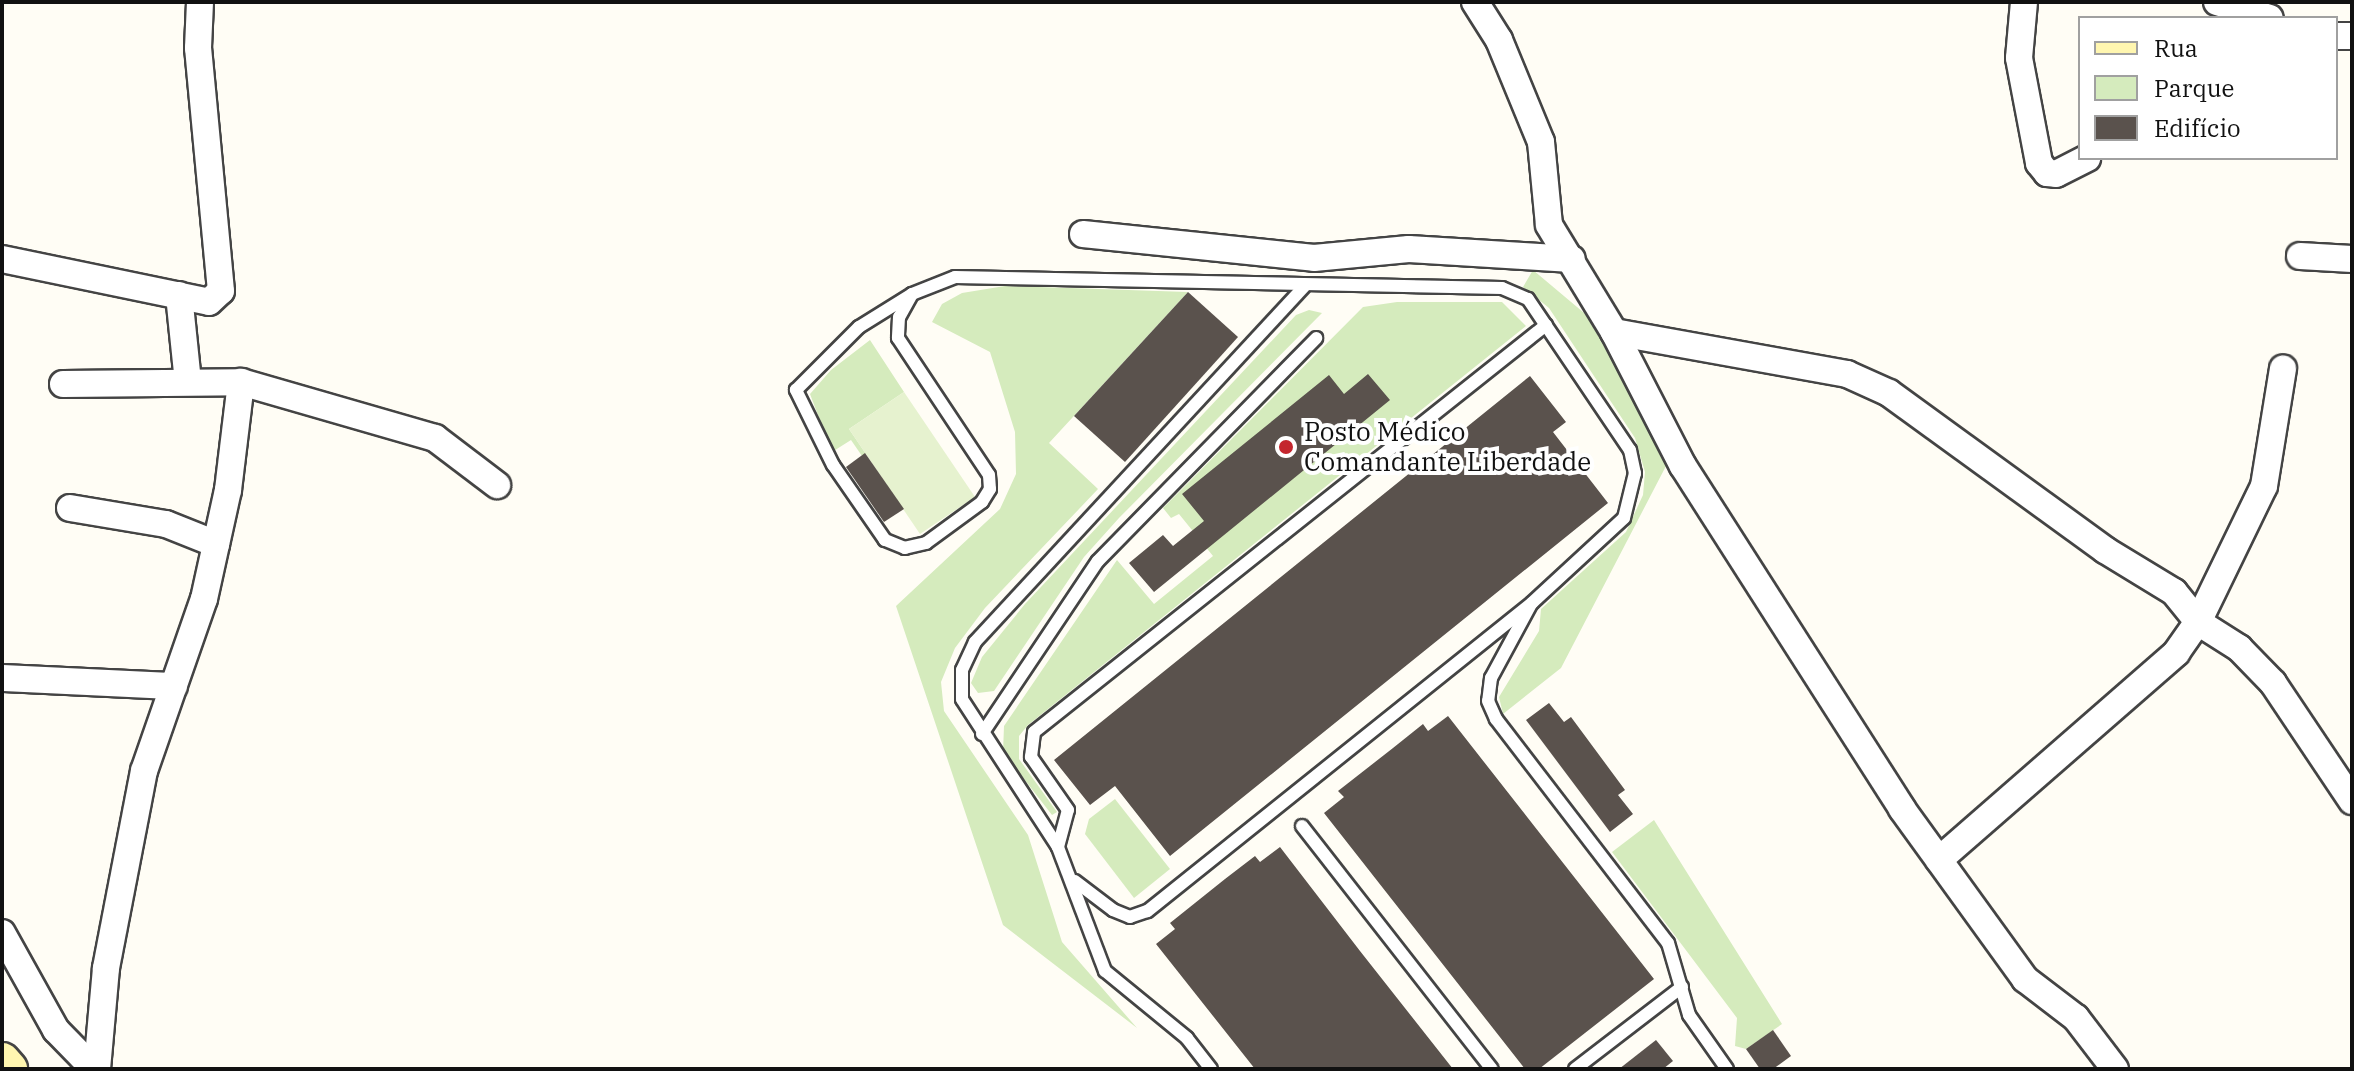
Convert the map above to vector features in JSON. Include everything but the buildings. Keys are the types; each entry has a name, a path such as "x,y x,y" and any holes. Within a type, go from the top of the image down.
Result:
{"street":[{"path":"2,259 209,302 221,291 198,48 200,2"},
{"path":"1475,2 1499,40 1541,142 1549,225 1614,332 1683,466 1939,860 2025,979 2076,1018 2115,1069"},
{"path":"2024,2 2019,58 2039,163 2047,173 2056,174 2083,160"},
{"path":"2217,2 2242,13"},
{"path":"1083,234 1314,258 1409,249 1572,259"},
{"path":"2300,256 2352,259"},
{"path":"179,295 188,382"},
{"path":"1614,332 1847,374 1889,393 2105,550 2174,592 2198,622 2239,648 2273,683 2352,801"},
{"path":"1939,860 2176,653 2198,622 2264,486 2283,369"},
{"path":"95,1069 106,968 144,771 204,599 216,544 241,382"},
{"path":"63,384 241,382 435,438 497,485"},
{"path":"70,508 166,524 216,544"},
{"path":"2,678 174,686"},
{"path":"2,933 56,1030 95,1069"},
{"path":"2,1061 9,1069"}],"lane":[{"path":"912,294 899,317 898,338 989,475 990,489 982,502 926,543 905,548 885,540 833,465 796,390 859,327 912,294 955,277 1502,288 1528,299 1630,450 1635,473 1624,518 1532,603 1147,911 1130,917 1113,910 1075,881"},
{"path":"1211,1069 1187,1038 1105,971 1075,881 1058,847 962,699 962,670 975,642 1305,286"},
{"path":"1058,847 1068,810 1031,757 1034,732 1546,325"},
{"path":"982,734 1098,561 1316,338"},
{"path":"1532,603 1491,678 1488,701 1496,719 1668,943 1689,1015 1727,1069"},
{"path":"1302,826 1492,1069"},
{"path":"1575,1069 1682,987"}],"green space":[{"path":"1533,270 1602,328 1666,466 1561,668 1503,714 1499,697 1539,631 1541,609 1626,532 1643,495 1645,472 1635,438 1549,308 1523,287"},
{"path":"1005,286 1188,292 1049,443 1098,489 985,608 955,648 941,682 944,711 1028,835 1062,942 1137,1028 1003,925 896,606 1000,509 1016,474 1015,432 990,352 932,322 942,304 962,293"},
{"path":"1397,302 1502,302 1526,326 1028,725 1019,736 1019,759 1057,812 1052,815 1003,752 1004,726 1117,560 1154,604 1213,556 1179,514 1171,518 1163,508 1363,307"},
{"path":"1309,310 1322,313 1119,518 1084,557 994,691 978,693 971,683 982,657 1025,604 1296,315"},
{"path":"870,340 904,392 849,429 866,454 862,456 851,440 832,452 810,394 831,370"},
{"path":"904,392 975,497 920,534 849,429"},
{"path":"1115,799 1170,869 1134,898 1085,834 1089,819"},
{"path":"1654,820 1782,1024 1746,1049 1735,1046 1737,1018 1612,852"}],"place":[{"name":"Posto Médico Comandante Liberdade","path":"1286,447"}]}
